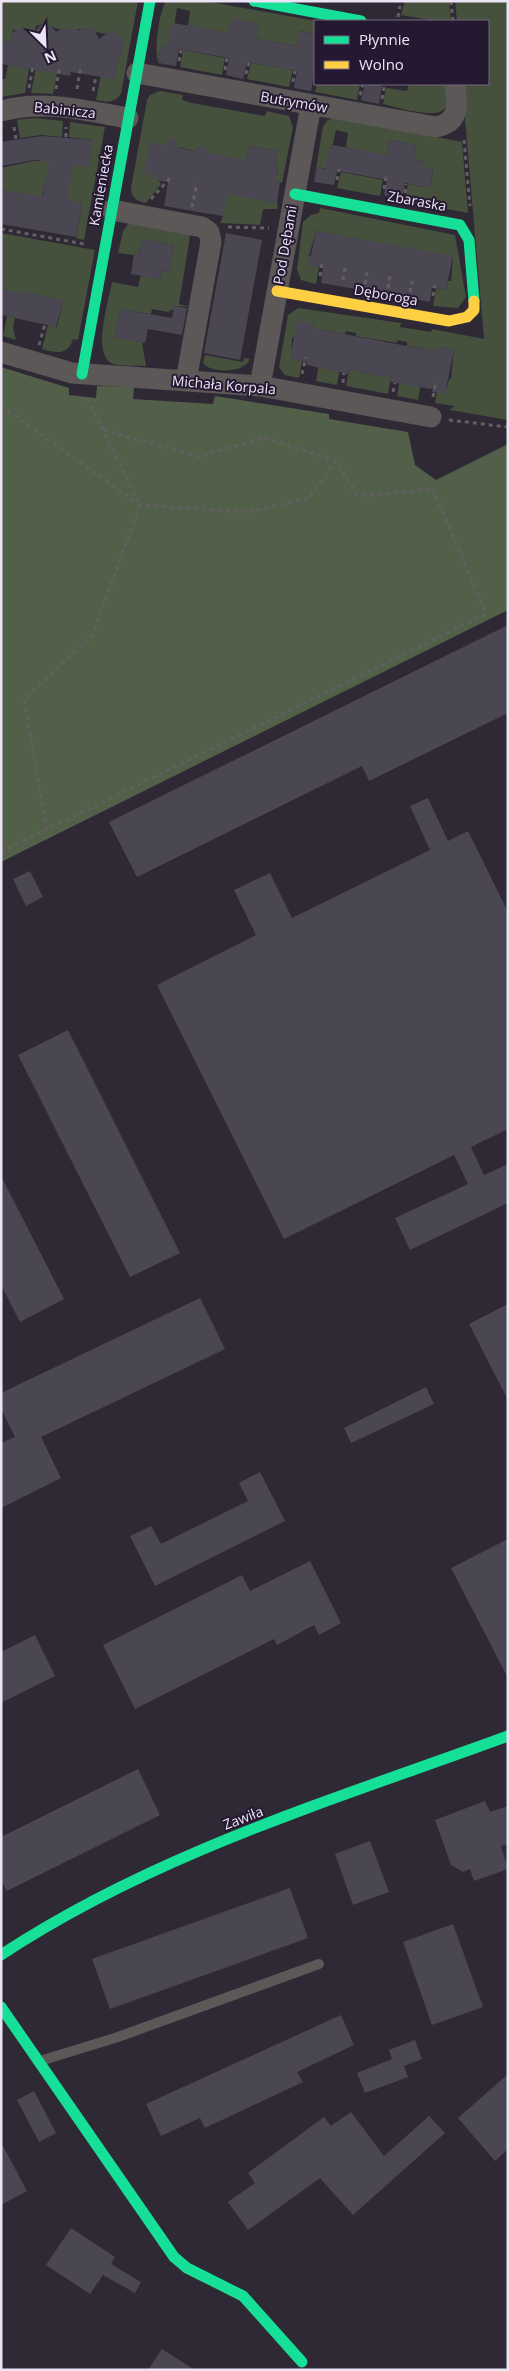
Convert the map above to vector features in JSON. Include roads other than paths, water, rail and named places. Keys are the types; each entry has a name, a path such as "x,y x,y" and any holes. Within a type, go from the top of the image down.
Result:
{"street":[{"name":"Kamieniecka","path":"83,383 150,1"},
{"path":"254,1 356,20"},
{"name":"Butrymów","path":"137,73 433,127 451,121 457,107 455,85"},
{"name":"Pod Dębami","path":"260,386 311,105"},
{"name":"Babinicza","path":"1,111 30,106 54,106 128,118"},
{"name":"Zbaraska","path":"295,194 460,225 466,232 469,240 474,297"},
{"path":"112,210 202,227 210,233 211,242 186,381"},
{"name":"Dęboroga","path":"277,291 449,321 461,320 470,315 474,307 474,297"},
{"name":"Michała Korpala","path":"1,352 83,383 186,381 260,386 432,410"},
{"name":"Zawiła","path":"1,1954 74,1910 145,1874 232,1838 508,1736"},
{"path":"1,2006 174,2257 187,2268 243,2296 302,2362"}],"lane":[{"path":"40,2062 118,2037 320,1964"}]}
